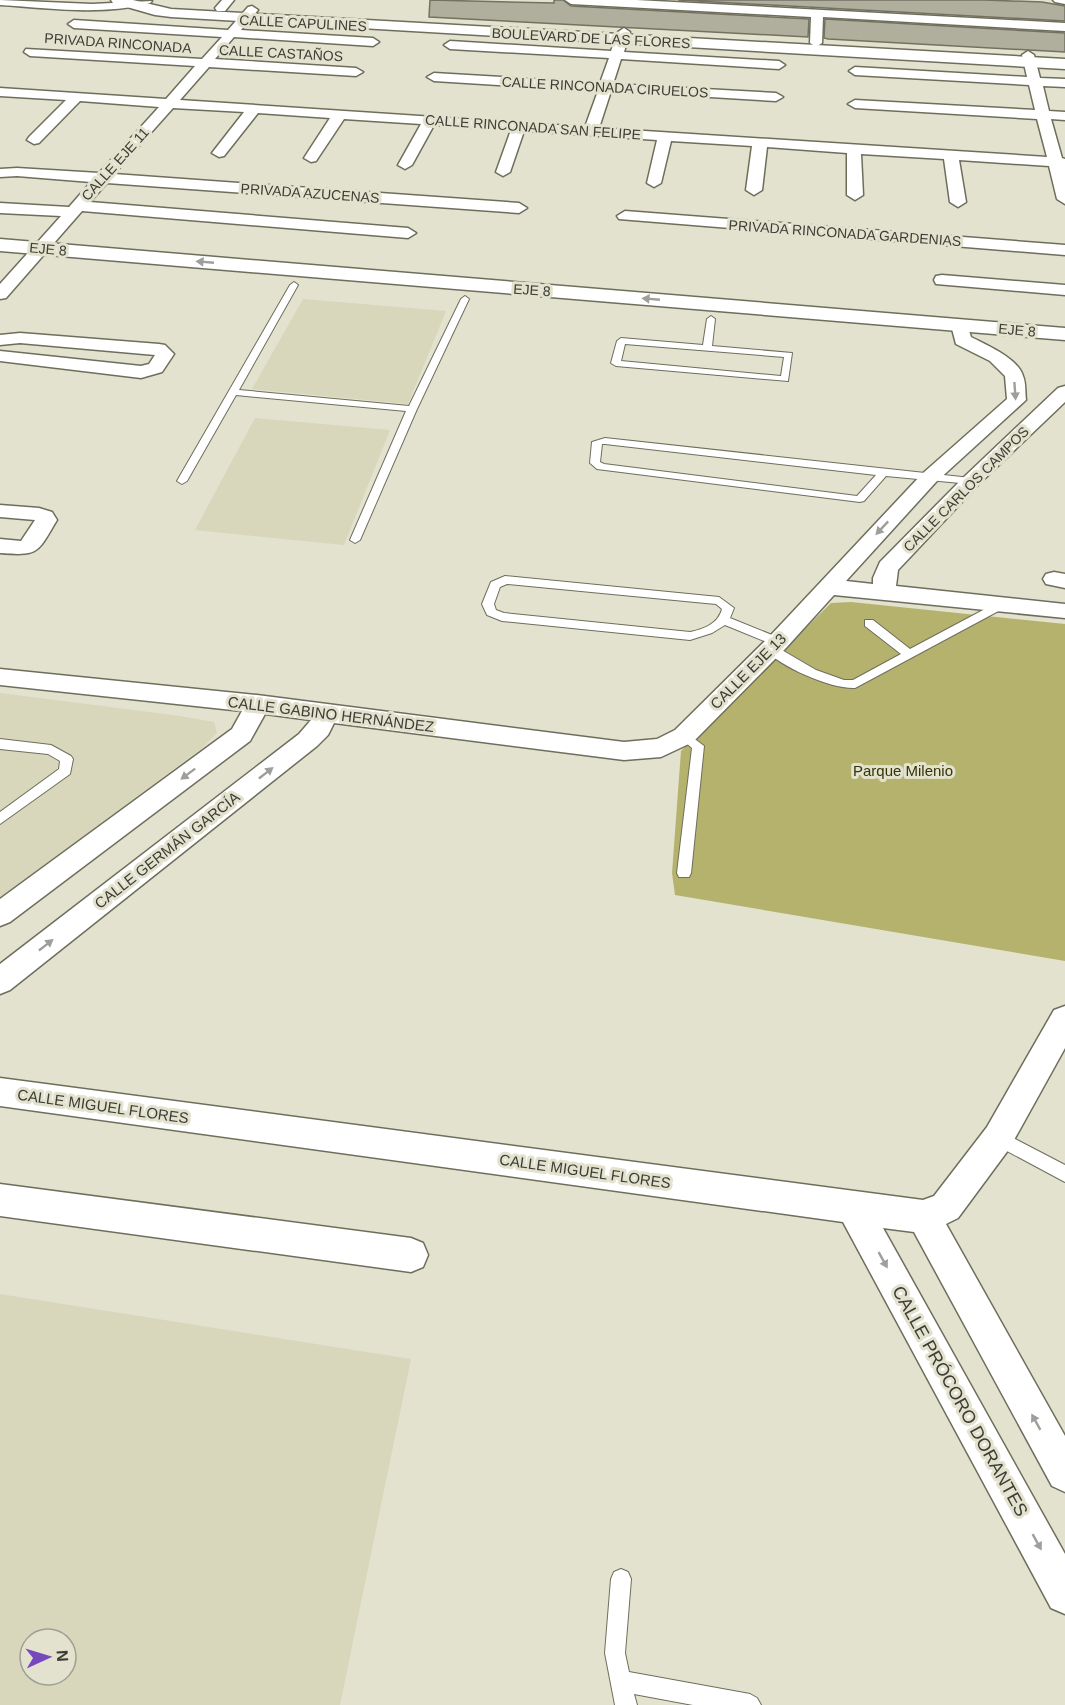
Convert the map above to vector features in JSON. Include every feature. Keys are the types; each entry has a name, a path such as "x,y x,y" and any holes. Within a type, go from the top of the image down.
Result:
{"main road":[{"name":"BOULEVARD DE LAS FLORES","path":"146,3 225,4 249,14"},
{"name":"BOULEVARD DE LAS FLORES","path":"146,3 249,14 623,36 1029,58 1065,57"},
{"name":"BOULEVARD DE LAS FLORES","path":"623,36 816,42 1029,58 1065,64"},
{"name":"EJE 8","path":"0,245 34,256 294,285 711,319 961,332 1065,334"},
{"name":"EJE 8","path":"0,261 34,256 961,332 1065,347"}],"street":[{"path":"572,0 1065,27"},
{"path":"1059,0 1065,0"},
{"path":"0,1 99,6 146,3"},
{"name":"CALLE EJE 11","path":"0,294 249,14"},
{"path":"816,42 817,14"},
{"name":"PRIVADA RINCONADA","path":"74,24 231,34"},
{"name":"CALLE CAPULINES","path":"231,34 373,42"},
{"path":"593,127 623,36"},
{"path":"450,45 779,65"},
{"name":"PRIVADA RINCONADA","path":"30,52 204,64"},
{"path":"1029,58 1044,115 1059,158 1065,200"},
{"name":"CALLE CASTAÑOS","path":"204,64 356,72"},
{"path":"855,71 1065,83"},
{"name":"CALLE RINCONADA CIRUELOS","path":"434,77 776,97"},
{"name":"CALLE RINCONADA SAN FELIPE","path":"0,85 172,99 1059,158"},
{"name":"CALLE RINCONADA SAN FELIPE","path":"0,92 77,97 172,99 254,109 519,126 593,127 665,136 854,149 1059,158"},
{"path":"34,140 77,97"},
{"path":"855,105 1065,116"},
{"path":"219,153 254,109"},
{"path":"311,158 340,114"},
{"path":"405,165 429,120"},
{"path":"502,172 519,126"},
{"path":"654,183 665,136"},
{"path":"754,190 760,142"},
{"path":"854,149 855,195"},
{"path":"951,155 958,202"},
{"path":"0,166 17,172"},
{"path":"0,173 17,172"},
{"name":"PRIVADA AZUCENAS","path":"17,172 519,208"},
{"path":"0,208 75,209 408,232"},
{"name":"PRIVADA RINCONADA GARDENIAS","path":"625,216 1065,250"},
{"path":"942,280 1065,290"},
{"name":"CALLE CARLOS CAMPOS","path":"830,587 929,478 1017,400 1014,375 996,357 961,332"},
{"path":"0,340 20,338 159,349 165,354 156,368 141,372 0,356"},
{"name":"CALLE CARLOS CAMPOS","path":"885,594 884,578 888,567 971,481 1065,392"},
{"path":"0,511 39,514 46,520 32,543 26,548 0,546"},
{"path":"830,587 1065,611"},
{"name":"CALLE EJE 13","path":"661,748 684,736 775,646 830,587"},
{"name":"CALLE GABINO HERNÁNDEZ","path":"0,677 257,704 624,751 661,748"},
{"path":"0,914 241,735 249,724 257,704"},
{"name":"CALLE GERMÁN GARCÍA","path":"0,981 308,740 319,729 326,713"},
{"path":"1062,1462 924,1217 946,1207 998,1138 1065,1019"},
{"name":"CALLE MIGUEL FLORES","path":"0,1092 924,1217"},
{"path":"0,1200 411,1255"},
{"name":"CALLE PRÓCORO DORANTES","path":"855,1209 1065,1594"}],"lane":[{"path":"182,481 294,285"},
{"path":"355,540 412,409 465,299"},
{"path":"707,348 711,319"},
{"path":"621,341 707,348 789,355 785,379 616,363 621,341"},
{"path":"232,392 412,409"},
{"path":"883,473 860,499 601,467 595,463 597,442 605,441 971,481"},
{"path":"511,580 719,601 728,608 724,620 703,632 687,636 502,617 491,612 488,604 495,585 511,580"},
{"path":"724,620 775,646 843,686 855,684 1000,605"},
{"path":"869,623 910,655"},
{"path":"684,736 698,746 684,873"},
{"path":"0,744 51,750 67,759 65,771 0,819"},
{"path":"998,1138 1065,1174"},
{"path":"621,1579 615,1653 626,1705"},
{"path":"621,1681 750,1705"}],"shaded area":[{"path":"303,299 446,311 408,404 252,389"},
{"path":"255,418 390,430 344,545 195,530"},
{"path":"0,693 214,722 217,733 202,748 0,898"},
{"path":"0,1294 411,1359 340,1705 0,1705"}],"green space":[{"name":"Parque Milenio","path":"851,602 1065,624 1065,961 675,895 672,873 681,751 831,603"}],"building":[{"path":"430,0 554,3 554,0 563,0 571,6 809,19 808,37 429,17"},
{"path":"678,0 1042,2 1065,6 1065,21"},
{"path":"825,19 1065,33 1065,52 828,39 824,38"}]}
